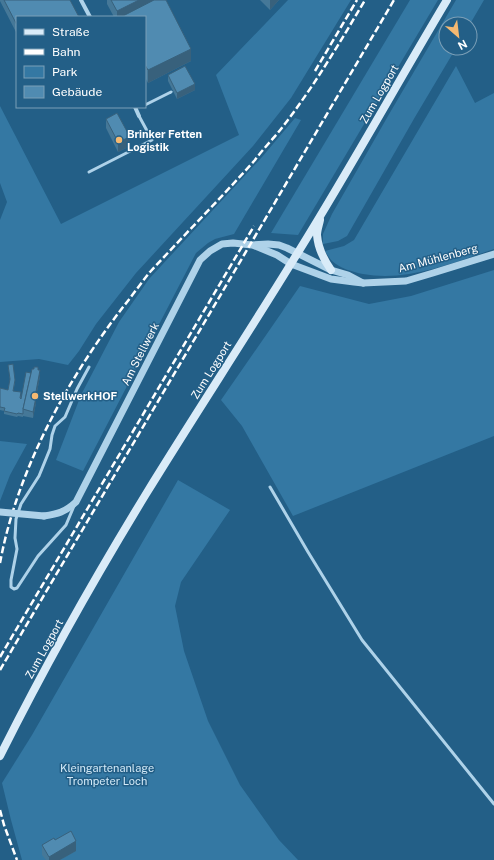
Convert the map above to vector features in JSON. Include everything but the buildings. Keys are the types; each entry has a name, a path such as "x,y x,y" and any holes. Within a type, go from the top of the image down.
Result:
{"main road":[{"name":"Zum Logport","path":"0,756 67,628 126,528 321,215 447,0"},
{"path":"321,215 317,235 324,261 331,270"}],"street":[{"path":"81,0 89,16"},
{"path":"136,108 139,116"},
{"name":"Am Stellwerk","path":"0,512 44,516 58,514 69,509 76,502 200,260 210,251 222,244 268,244 279,245 297,254"},
{"name":"Am Stellwerk","path":"252,245 291,264"},
{"name":"Am Mühlenberg","path":"297,254 364,283"},
{"name":"Am Mühlenberg","path":"291,264 331,279 364,283 406,280 494,254"}],"lane":[{"path":"146,104 171,92"},
{"path":"89,172 152,140 139,116"},
{"path":"76,502 66,525 38,556 17,588 14,589 12,587 11,580 17,549 15,538 18,512 21,504 39,476 50,449 52,435 56,426 65,417 77,389 89,367"},
{"path":"270,488 362,640 494,804"}],"green space":[{"path":"288,0 351,0 291,98 253,146 136,273 96,324 68,365 39,359 0,362 0,220 7,202 0,183 0,106 61,224 239,135 216,75"},
{"path":"410,0 438,0 298,235 271,233"},
{"path":"456,0 484,0 475,16 447,16"},
{"path":"438,31 438,56 451,56 347,236 338,241 323,244 323,234 332,214"},
{"path":"456,66 475,103 494,93 494,249 430,270 397,275 380,276 363,274 350,271 339,266 332,261 325,251 344,246 354,240"},
{"path":"295,118 301,120 234,234 215,239 196,253 83,471 56,460 81,395 119,322 149,279 262,157"},
{"path":"494,270 494,436 293,516 242,426 221,400 300,286 369,304 411,296"},
{"path":"0,441 27,444 10,475 0,501"},
{"name":"Kleingartenanlage Trompeter Loch","path":"178,480 230,510 181,582 175,606 184,651 208,721 240,785 279,840 298,860 22,860 2,783 32,735"}],"railway":[{"path":"315,71 357,0"},
{"path":"0,563 18,495 31,461 46,428 82,365 102,335 150,272 255,160 281,129 315,82 365,0"},
{"path":"0,670 394,0"},
{"path":"0,657 254,226"},
{"path":"0,810 17,860"}],"place":[{"name":"Brinker Fetten Logistik","path":"119,140"},
{"name":"StellwerkHOF","path":"35,396"}]}
